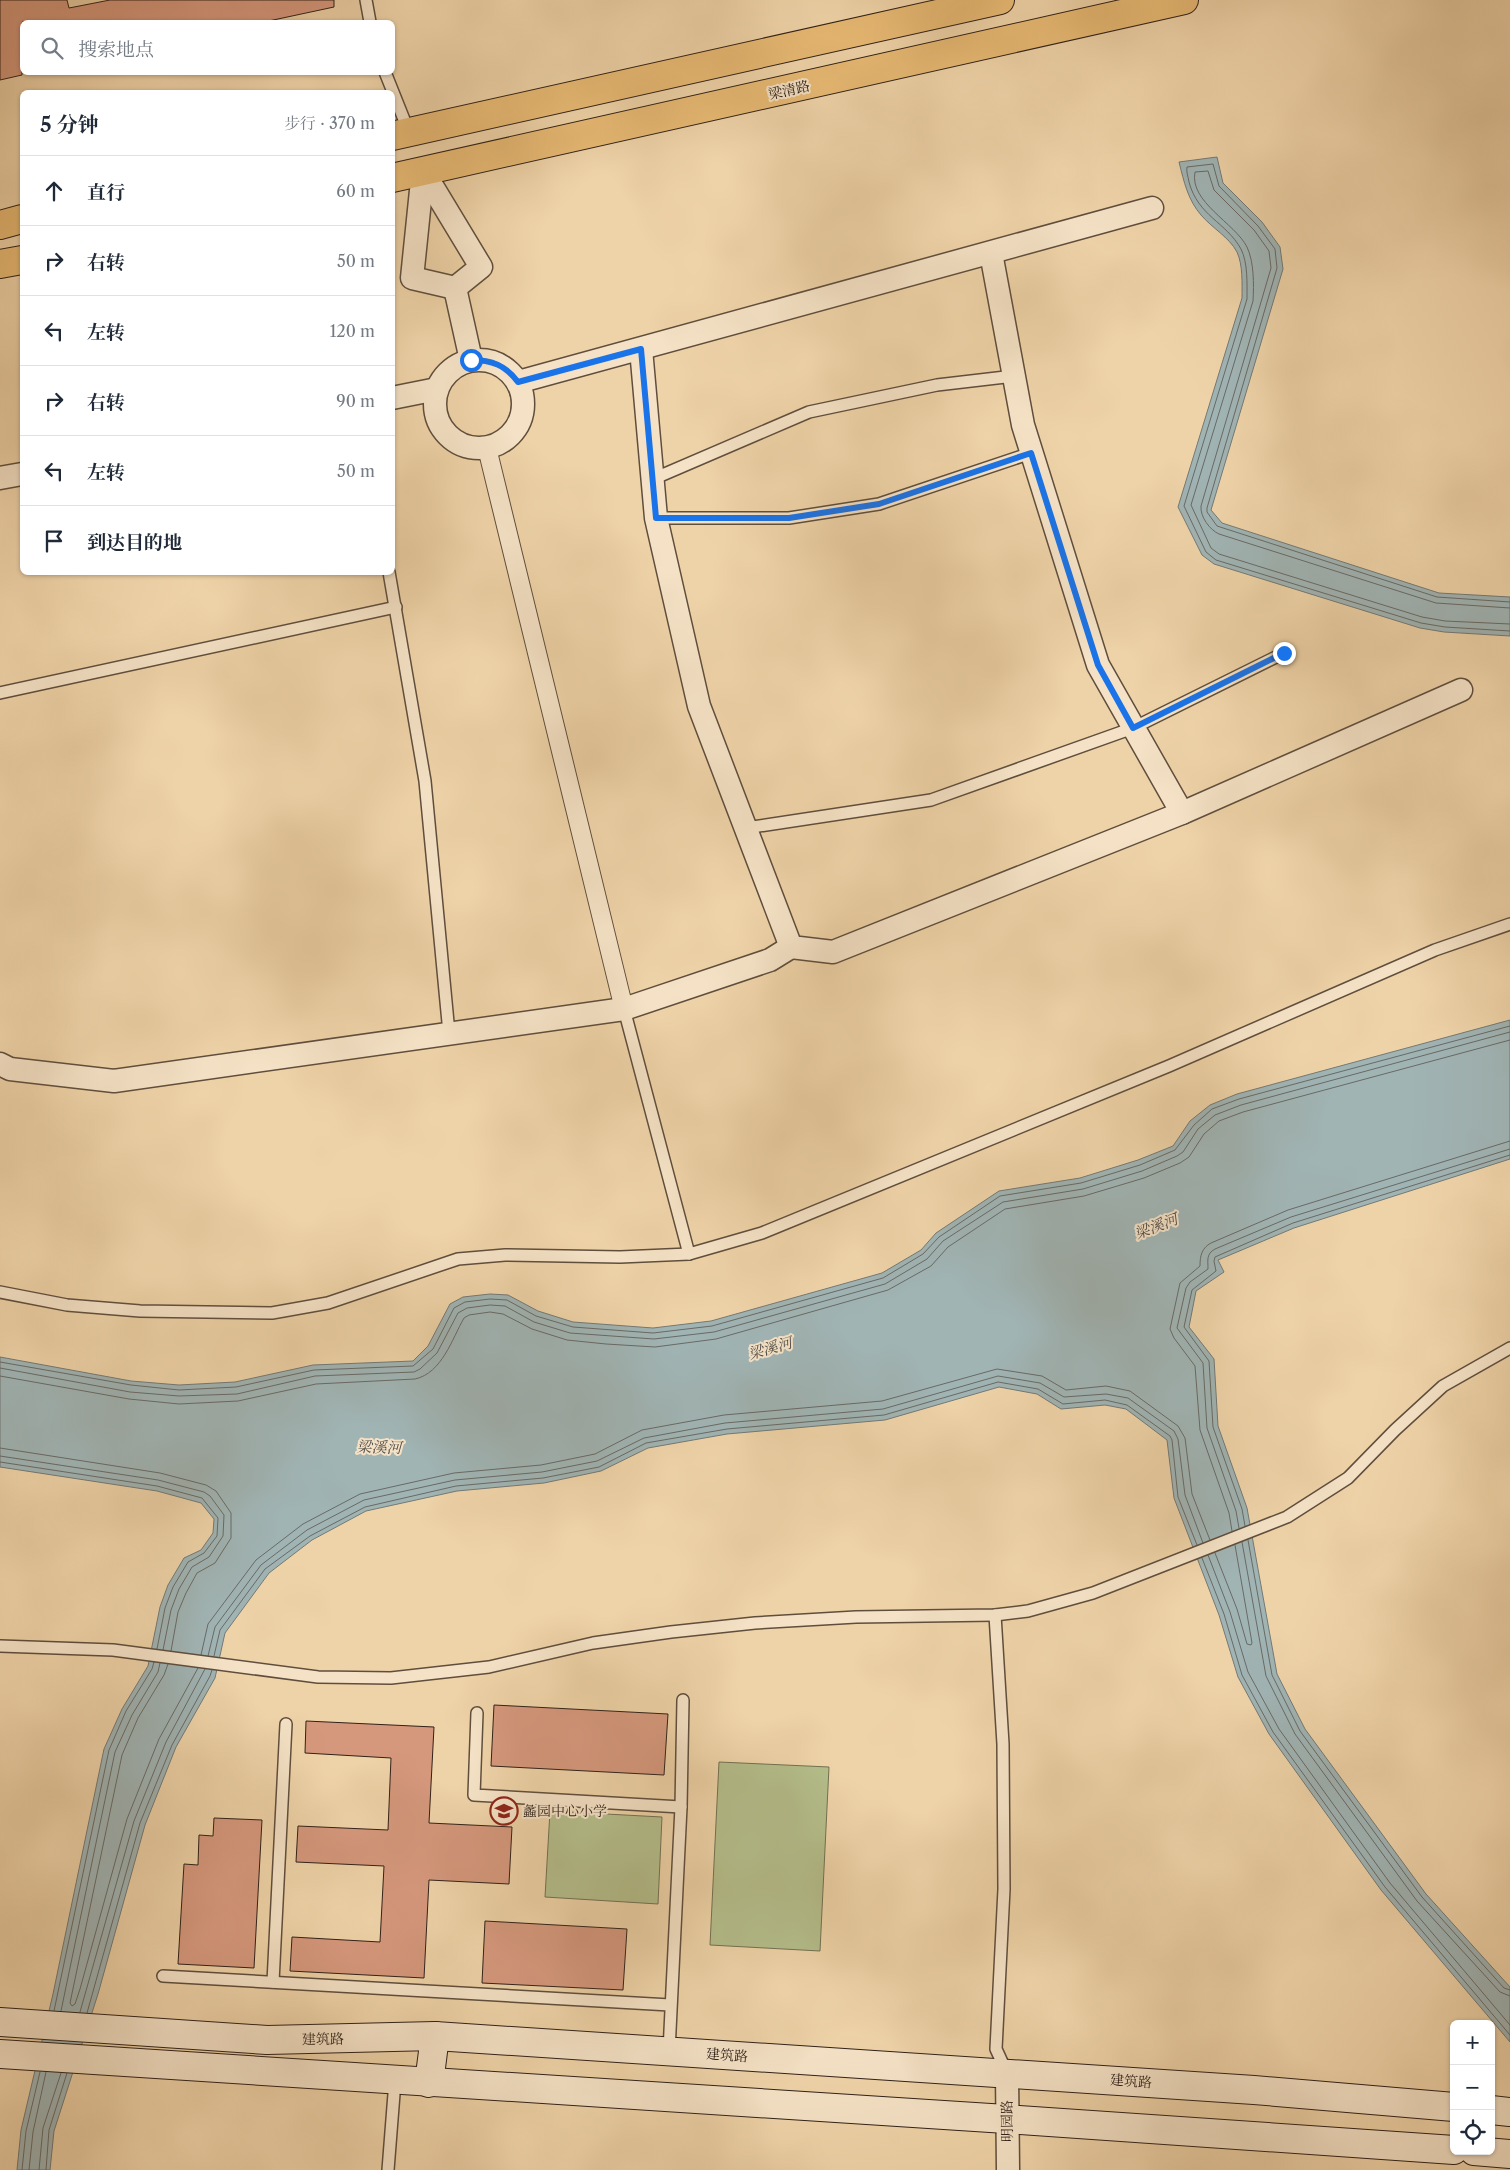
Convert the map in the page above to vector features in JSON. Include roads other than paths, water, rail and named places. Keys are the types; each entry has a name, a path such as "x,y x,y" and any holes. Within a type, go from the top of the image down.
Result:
{"main road":[{"path":"423,171 401,134 1000,0"},
{"name":"梁清路","path":"395,177 1184,0"},
{"path":"0,224 20,220"},
{"path":"0,264 20,260"},
{"name":"建筑路","path":"13,2023 267,2040 435,2036 1007,2072 1450,2107"},
{"path":"430,2082 435,2036"},
{"path":"9,2055 1006,2119 1450,2150"},
{"path":"1495,2110 1510,2112"},
{"path":"1495,2153 1510,2154"}],"street":[{"path":"423,171 412,278 455,288"},
{"path":"423,171 481,267 455,288"},
{"path":"518,382 1152,208"},
{"path":"990,253 1023,425 1098,665 1182,813"},
{"path":"455,288 471,360"},
{"path":"641,349 656,518 699,706 791,947"},
{"path":"471,360 485,360 498,364 510,371 518,382 523,395 524,409 520,422 512,434 501,442 486,448 471,448 456,442 445,432 437,419 434,404 437,389 445,375 456,366 471,360"},
{"path":"395,397 437,389"},
{"path":"486,448 624,1009"},
{"path":"0,478 20,474"},
{"path":"0,1064 10,1069 114,1081 449,1032 624,1009 770,960 791,947 833,952 1182,813 1460,690"},
{"name":"明园路","path":"1007,2072 1008,2170"}],"lane":[{"path":"366,0 370,20"},
{"path":"386,75 390,90"},
{"path":"395,111 401,134"},
{"path":"653,479 809,412 937,385 1014,376"},
{"path":"656,518 789,518 879,504 1031,453"},
{"path":"390,575 424,781 449,1032"},
{"path":"0,693 396,607"},
{"path":"746,828 932,800 1133,728 1284,653"},
{"path":"0,1292 67,1305 140,1311 272,1313 328,1303 458,1259 505,1255 620,1257 689,1254 771,1229 1169,1066 1435,950 1510,924"},
{"path":"624,1009 689,1254"},
{"path":"0,1646 113,1650 318,1677 391,1678 489,1667 593,1644 680,1631 755,1623 856,1617 995,1615 1028,1611 1093,1593 1287,1517 1348,1478 1395,1430 1443,1386 1510,1348"},
{"path":"995,1615 1003,1744 1004,1879 996,2049 1007,2072"},
{"path":"669,2051 681,1807 683,1700"},
{"path":"478,1713 474,1795 681,1807"},
{"path":"274,1982 286,1724"},
{"path":"164,1976 670,2005"},
{"path":"388,2170 395,2080"}],"water":[{"path":"1217,157 1223,183 1262,222 1280,247 1283,269 1211,510 1222,523 1439,593 1510,597 1510,636 1444,632 1420,628 1214,564 1202,555 1178,507 1242,298 1242,275 1239,257 1234,247 1205,220 1193,203 1179,162"},
{"name":"梁溪河","path":"1510,1020 1510,1159 1294,1228 1218,1260 1224,1272 1196,1291 1189,1327 1214,1359 1218,1426 1247,1508 1277,1674 1305,1729 1426,1894 1510,1987 1510,2042 1495,2024 1495,2020 1491,2020 1381,1890 1269,1734 1238,1677 1219,1615 1174,1498 1167,1440 1126,1409 1105,1405 1061,1409 1037,1394 999,1387 885,1420 727,1434 648,1448 601,1471 544,1483 457,1491 366,1511 312,1540 269,1573 225,1633 215,1678 176,1747 145,1825 98,1994 54,2131 50,2170 17,2170 21,2130 53,1994 104,1749 122,1709 148,1666 160,1607 168,1585 184,1558 201,1550 213,1533 214,1519 201,1503 157,1491 0,1467 0,1357 131,1381 179,1385 235,1382 313,1365 413,1361 428,1346 450,1304 463,1297 490,1294 508,1295 538,1311 573,1322 653,1328 711,1321 882,1273 921,1250 936,1233 999,1191 1080,1178 1138,1160 1173,1146 1190,1121 1210,1105 1237,1094"}],"place":[{"name":"蠡园中心小学","path":"504,1811"}]}
